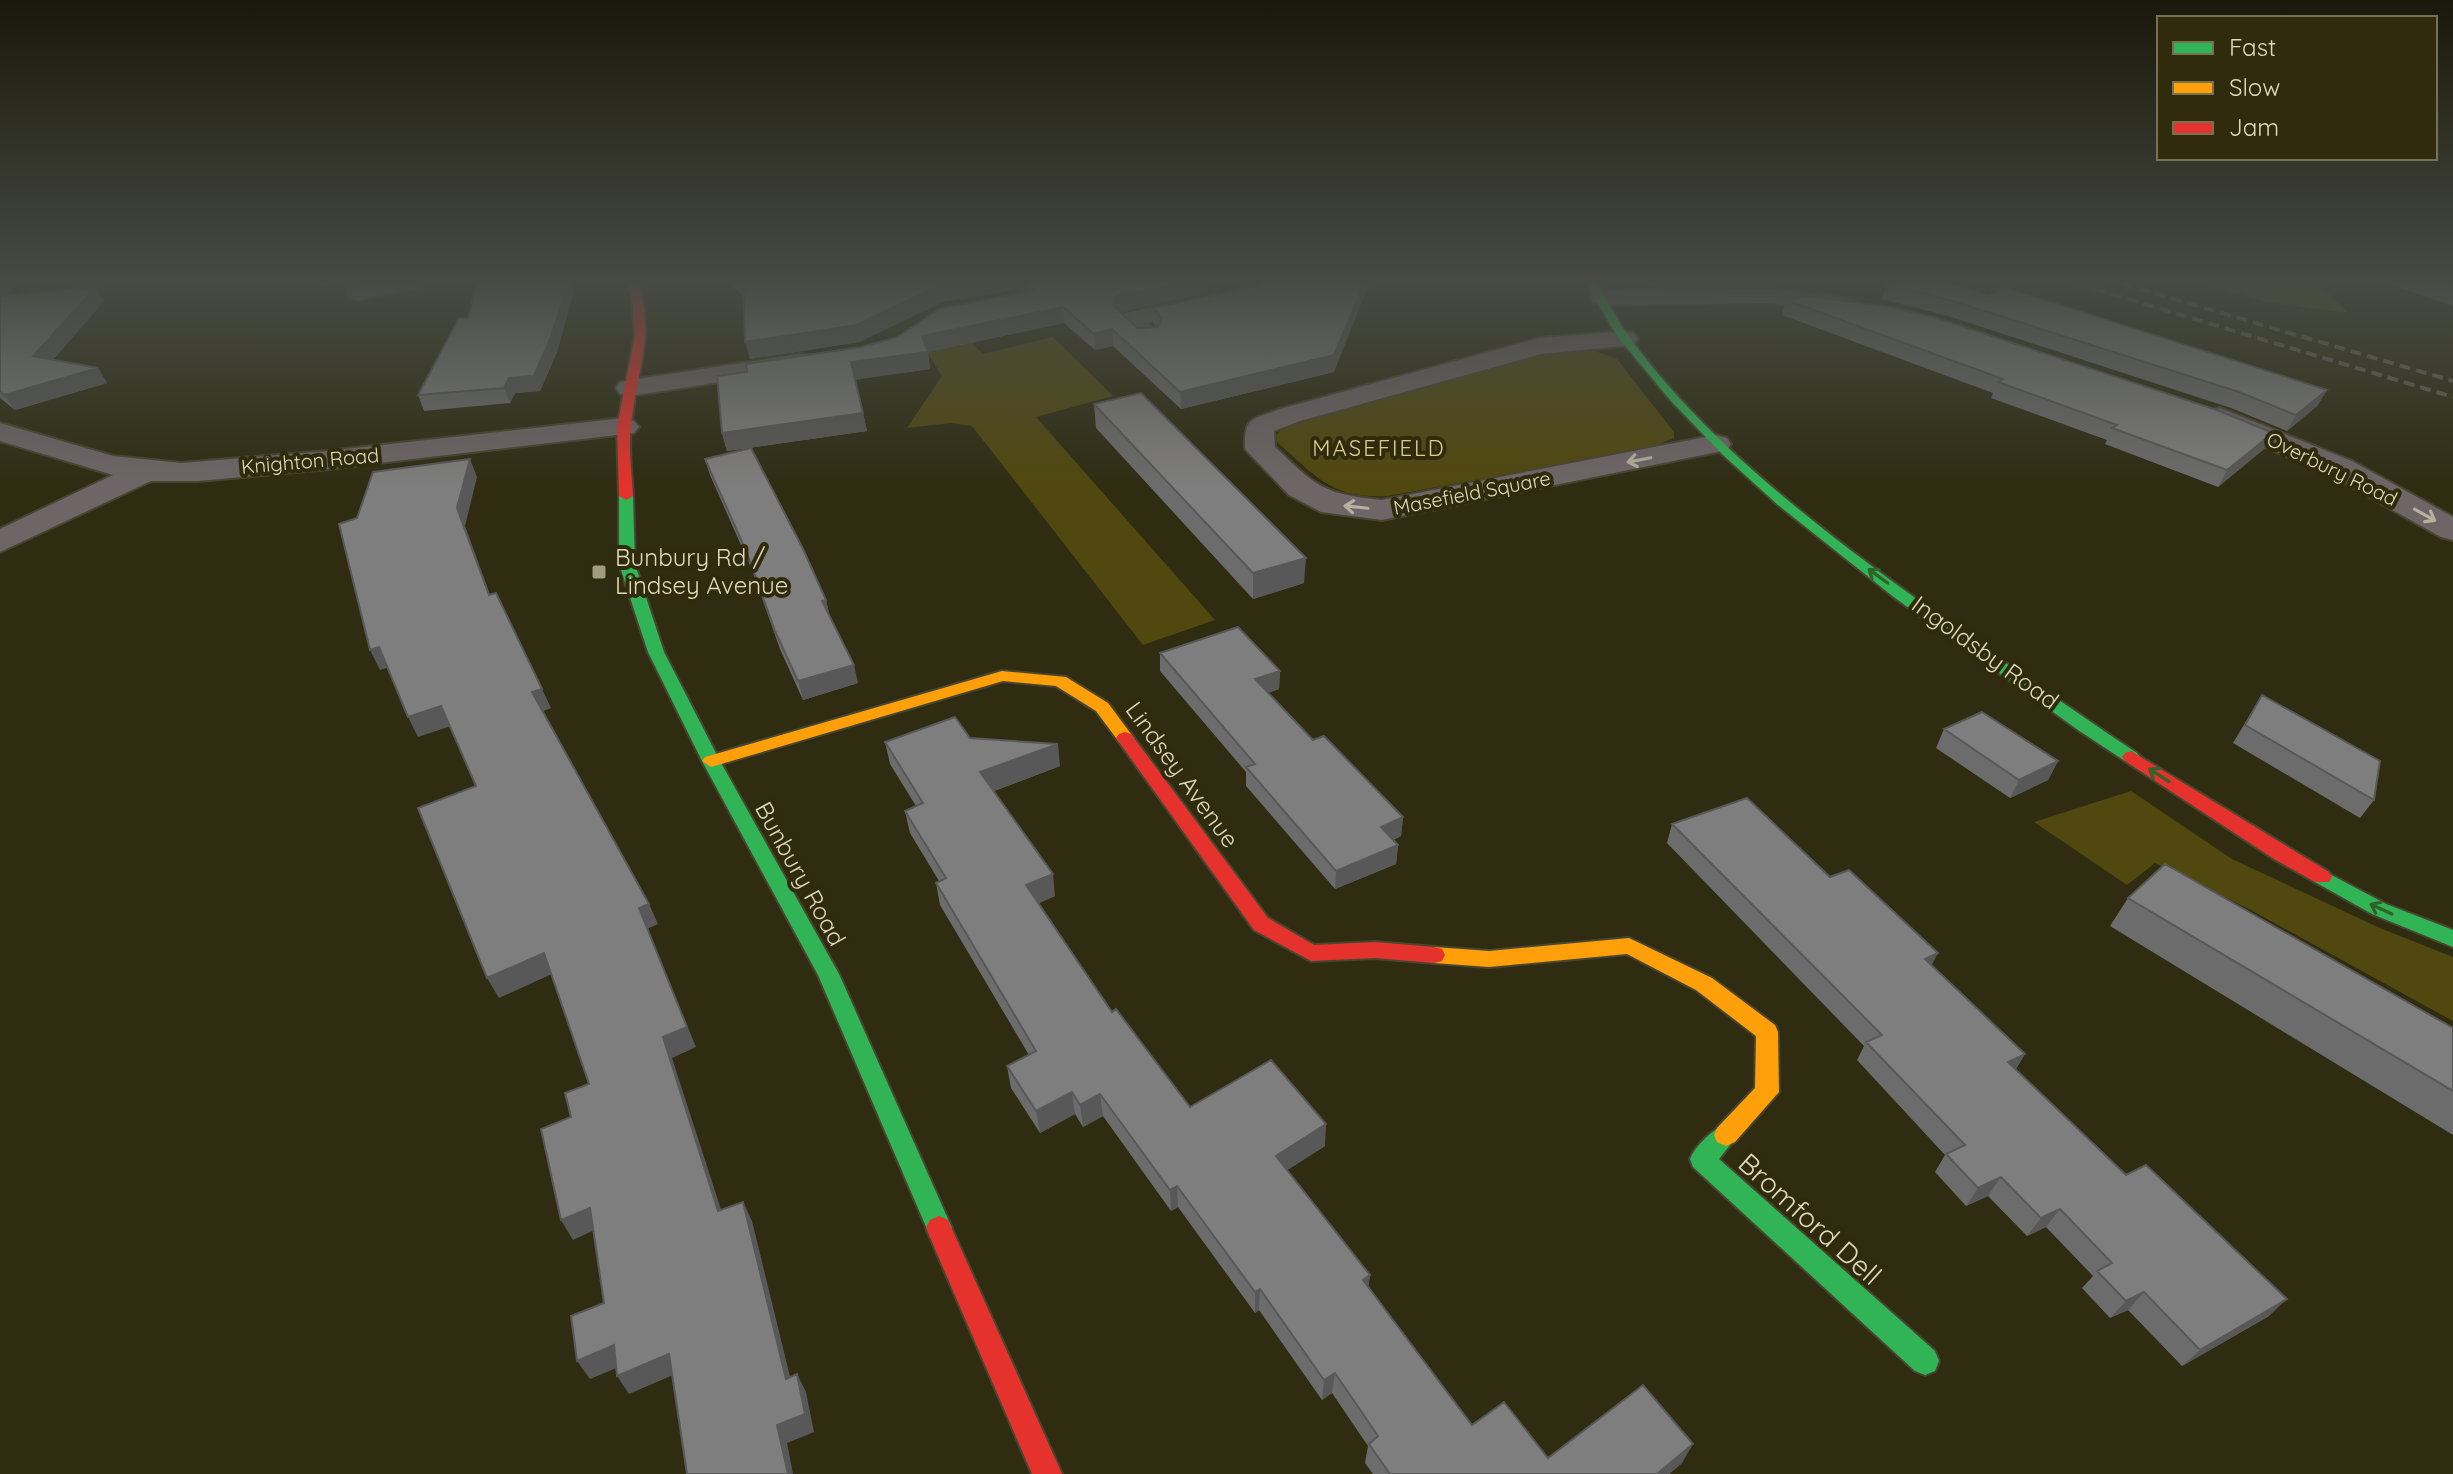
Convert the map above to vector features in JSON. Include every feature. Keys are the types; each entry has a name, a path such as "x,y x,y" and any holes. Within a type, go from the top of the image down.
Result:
{"street":[{"name":"Bunbury Road","path":"641,348 624,427 627,564 656,652 711,761 828,974 1047,1474"},
{"name":"Masefield Square","path":"1534,348 1290,415 1259,427 1260,449 1300,488 1332,505 1382,510 1716,444"},
{"name":"Ingoldsby Road","path":"1633,348 1716,444 1798,517 2084,726 2281,854 2379,909 2453,939"},
{"path":"630,388 833,357"},
{"name":"Overbury Road","path":"2192,408 2341,468 2453,530"},
{"name":"Knighton Road","path":"0,432 39,441 78,458 146,471 215,470 305,462 624,427"},
{"path":"0,542 146,471"},
{"name":"Lindsey Avenue","path":"711,761 1002,676 1060,681 1102,707 1261,924 1311,953"},
{"name":"Bromford Dell","path":"1311,953 1375,950 1489,959 1629,946 1704,984 1767,1032 1767,1092 1702,1159 1925,1361"}],"shaded area":[{"path":"948,348 977,348 983,354 1009,348 1064,348 1113,396 1036,417 1215,620 1143,645 972,426 951,423 907,428 942,376 927,352"},
{"path":"1586,348 1617,359 1674,432 1674,438 1652,447 1388,496 1352,494 1338,489 1315,475 1277,442 1276,435 1288,423 1540,350"},
{"path":"2131,791 2232,859 2380,928 2453,957 2453,1021 2249,909 2155,863 2127,885 2034,822"}],"building":[{"path":"0,348 40,348 33,356 98,368 4,395 0,391"},
{"path":"443,348 546,348 534,376 509,378 504,388 418,395"},
{"path":"856,348 926,348 928,352 851,362 863,413 722,433 717,376 747,372 746,364"},
{"path":"1132,348 1337,348 1334,355 1180,392"},
{"path":"1917,348 2028,348 2217,410 2273,433 2227,470 2112,428 2117,425 1998,382 2003,379"},
{"path":"2100,348 2195,348 2327,390 2296,415 2239,392"},
{"path":"1141,393 1306,558 1253,573 1094,404"},
{"path":"751,448 803,549 826,600 822,601 854,665 798,681 775,631 747,553 705,459"},
{"path":"470,459 457,508 489,595 496,593 542,689 532,692 649,904 639,908 687,1027 663,1037 718,1211 743,1202 786,1379 797,1374 805,1414 777,1425 788,1474 687,1474 669,1354 617,1376 614,1345 577,1361 571,1316 604,1303 590,1208 561,1220 541,1129 571,1117 565,1093 589,1084 544,953 487,978 418,808 476,786 441,706 408,717 379,647 370,650 339,524 357,518 373,472"},
{"path":"1238,627 1280,671 1255,679 1313,740 1324,736 1403,817 1381,827 1398,845 1336,871 1246,767 1255,764 1160,653"},
{"path":"2262,695 2380,761 2374,800 2245,725"},
{"path":"1982,712 2058,761 2019,780 1944,729"},
{"path":"955,717 970,738 1058,744 980,772 1053,874 1026,885 1112,1012 1116,1009 1190,1107 1271,1060 1326,1124 1276,1156 1370,1275 1363,1280 1472,1425 1504,1402 1548,1458 1643,1385 1693,1444 1657,1474 1390,1474 1369,1444 1378,1436 1335,1373 1324,1380 1260,1289 1255,1292 1177,1186 1170,1190 1100,1094 1080,1105 1072,1092 1036,1111 1007,1066 1036,1051 936,883 946,878 905,811 923,803 885,742"},
{"path":"1747,798 1830,877 1849,870 1938,953 1925,959 2025,1054 2008,1062 2126,1175 2146,1165 2287,1299 2200,1350 2144,1292 2126,1301 2097,1271 2112,1263 2060,1209 2041,1218 2001,1177 1978,1188 1946,1154 1965,1145 1866,1042 1882,1035 1672,824"},
{"path":"2165,864 2453,1028 2453,1091 2128,898"}],"railway":[{"path":"2290,348 2453,397"},
{"path":"2340,348 2453,381"}],"traffic: fast":[{"path":"1633,348 1675,399 1728,452 1841,550 2131,757"},
{"path":"626,496 627,564 656,652 711,761 828,974 939,1228"},
{"path":"2322,877 2379,909 2453,939"},
{"path":"1726,1135 1702,1159 1925,1361"}],"traffic: slow":[{"path":"711,761 1002,676 1060,681 1102,707 1125,738"},
{"path":"1434,955 1489,959 1629,946 1704,984 1767,1032 1767,1092 1726,1135"}],"traffic: jam":[{"path":"626,496 624,427 640,348"},
{"path":"1125,738 1261,924 1311,953 1375,950 1434,955"},
{"path":"2131,757 2322,877"},
{"path":"939,1228 1047,1474"}],"place":[{"name":"Bunbury Rd / Lindsey Avenue","path":"599,572"}],"district":[{"name":"MASEFIELD","path":"1379,448"}]}
